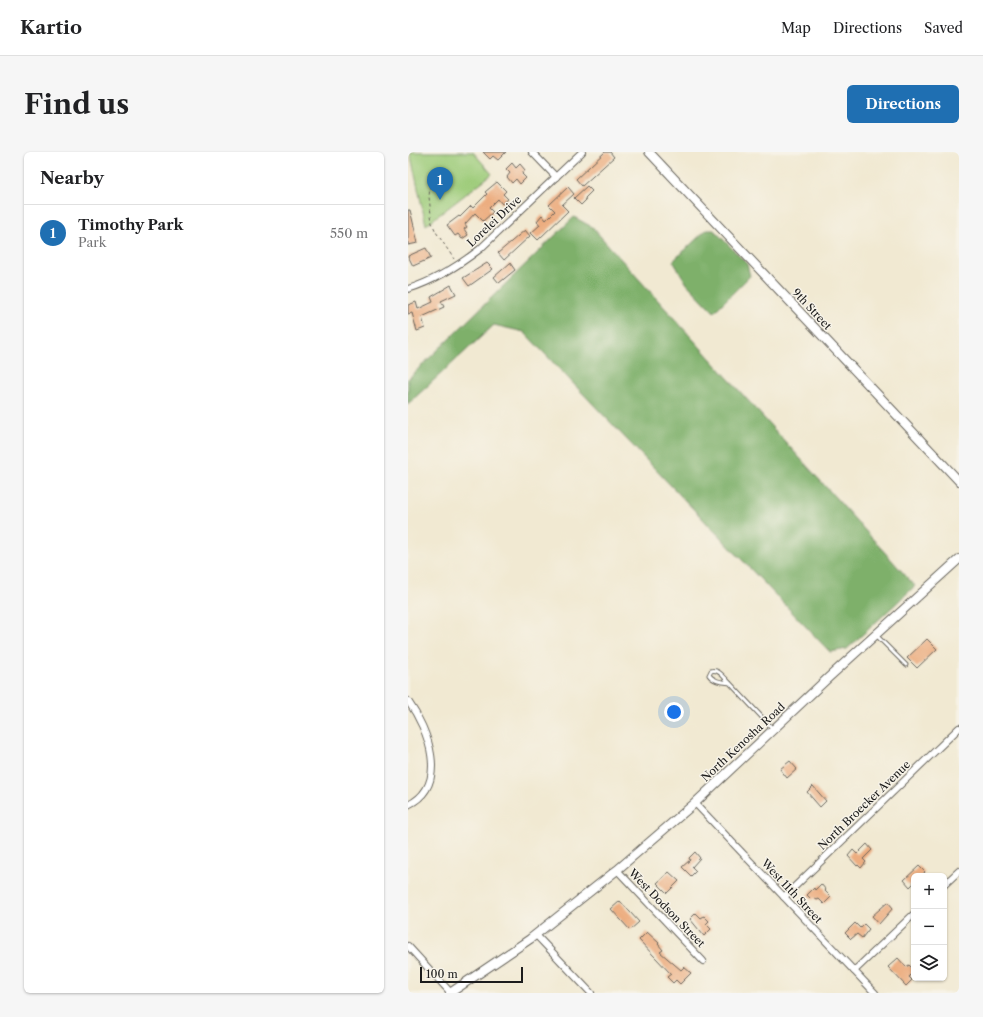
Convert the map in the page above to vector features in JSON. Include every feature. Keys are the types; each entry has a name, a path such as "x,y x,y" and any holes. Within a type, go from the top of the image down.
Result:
{"street":[{"path":"532,152 556,177"},
{"name":"Lorelei Drive","path":"408,290 436,277 469,257 492,238 582,152"},
{"name":"9th Street","path":"649,152 959,481"},
{"name":"North Kenosha Road","path":"450,993 536,935 617,870 695,802 959,559"},
{"path":"408,701 426,732 432,764 427,788 420,797 408,805"},
{"name":"North Broecker Avenue","path":"784,897 959,728"},
{"name":"West 11th Street","path":"695,802 875,993"},
{"name":"West Dodson Street","path":"617,870 703,960"},
{"path":"947,882 959,871"},
{"path":"854,971 911,917"},
{"path":"536,935 591,993"},
{"path":"408,946 450,993"}],"lane":[{"path":"876,635 906,665"},
{"path":"730,683 716,681 711,678 709,675 711,671 714,670 719,672 730,683 773,729"}],"path":[{"path":"440,170 430,186 432,223 457,265"}],"green space":[{"path":"410,152 473,152 492,174 426,225"},
{"path":"574,217 592,227 915,586 847,649 830,652 524,332 494,325 408,404 408,379"},
{"path":"706,230 714,230 747,264 750,276 714,312 687,284 673,261"}],"building":[{"path":"483,152 506,152 498,160 493,156 490,159"},
{"path":"605,152 610,152 614,157 582,186 576,179"},
{"path":"512,163 516,168 520,164 525,170 522,174 526,178 520,184 516,179 512,183 507,177 510,173 506,169"},
{"path":"497,182 506,191 503,194 508,199 502,204 498,199 489,208 493,212 483,221 475,213 465,224 467,227 464,229 468,235 462,239 458,234 455,236 447,225 459,216 460,217 471,206 473,208 487,194 485,192"},
{"path":"587,186 592,191 581,205 574,198"},
{"path":"568,187 574,194 562,205 568,211 538,240 531,233 540,225 537,221 542,215 546,220 555,211 549,205"},
{"path":"408,210 410,210 418,243 408,245"},
{"path":"525,230 530,236 504,260 498,253"},
{"path":"426,248 431,258 413,266 408,256"},
{"path":"487,263 493,269 469,286 463,278"},
{"path":"510,263 515,270 499,283 494,277"},
{"path":"451,285 456,294 441,301 444,307 422,317 425,328 417,331 412,313 408,314 408,305 416,302 418,309 433,302 431,297"},
{"path":"927,639 937,649 917,668 907,658"},
{"path":"790,761 797,769 787,778 780,769"},
{"path":"813,786 826,801 820,807 807,792"},
{"path":"867,844 872,850 863,859 866,862 861,868 858,865 857,866 848,856 853,850 857,854"},
{"path":"695,852 700,858 692,867 696,871 691,876 682,867 690,860 689,858"},
{"path":"919,866 925,872 924,873 912,873"},
{"path":"669,872 679,881 667,893 657,883"},
{"path":"911,873 910,887 904,880"},
{"path":"821,884 831,897 824,904 819,899 817,900 814,898 812,900 807,895"},
{"path":"620,901 639,922 630,930 611,909"},
{"path":"888,902 893,908 879,924 872,916"},
{"path":"696,913 701,918 704,916 709,921 706,924 711,929 704,936 690,919"},
{"path":"855,923 860,928 864,924 869,929 862,938 857,934 851,939 845,933"},
{"path":"647,932 659,943 658,944 663,950 660,952 681,970 684,967 691,973 680,984 676,980 673,983 667,977 671,974 639,940"},
{"path":"898,958 906,967 909,965 911,967 911,975 909,977 911,981 906,986 888,967"}],"place":[{"name":"Timothy Park","path":"440,200"}]}
